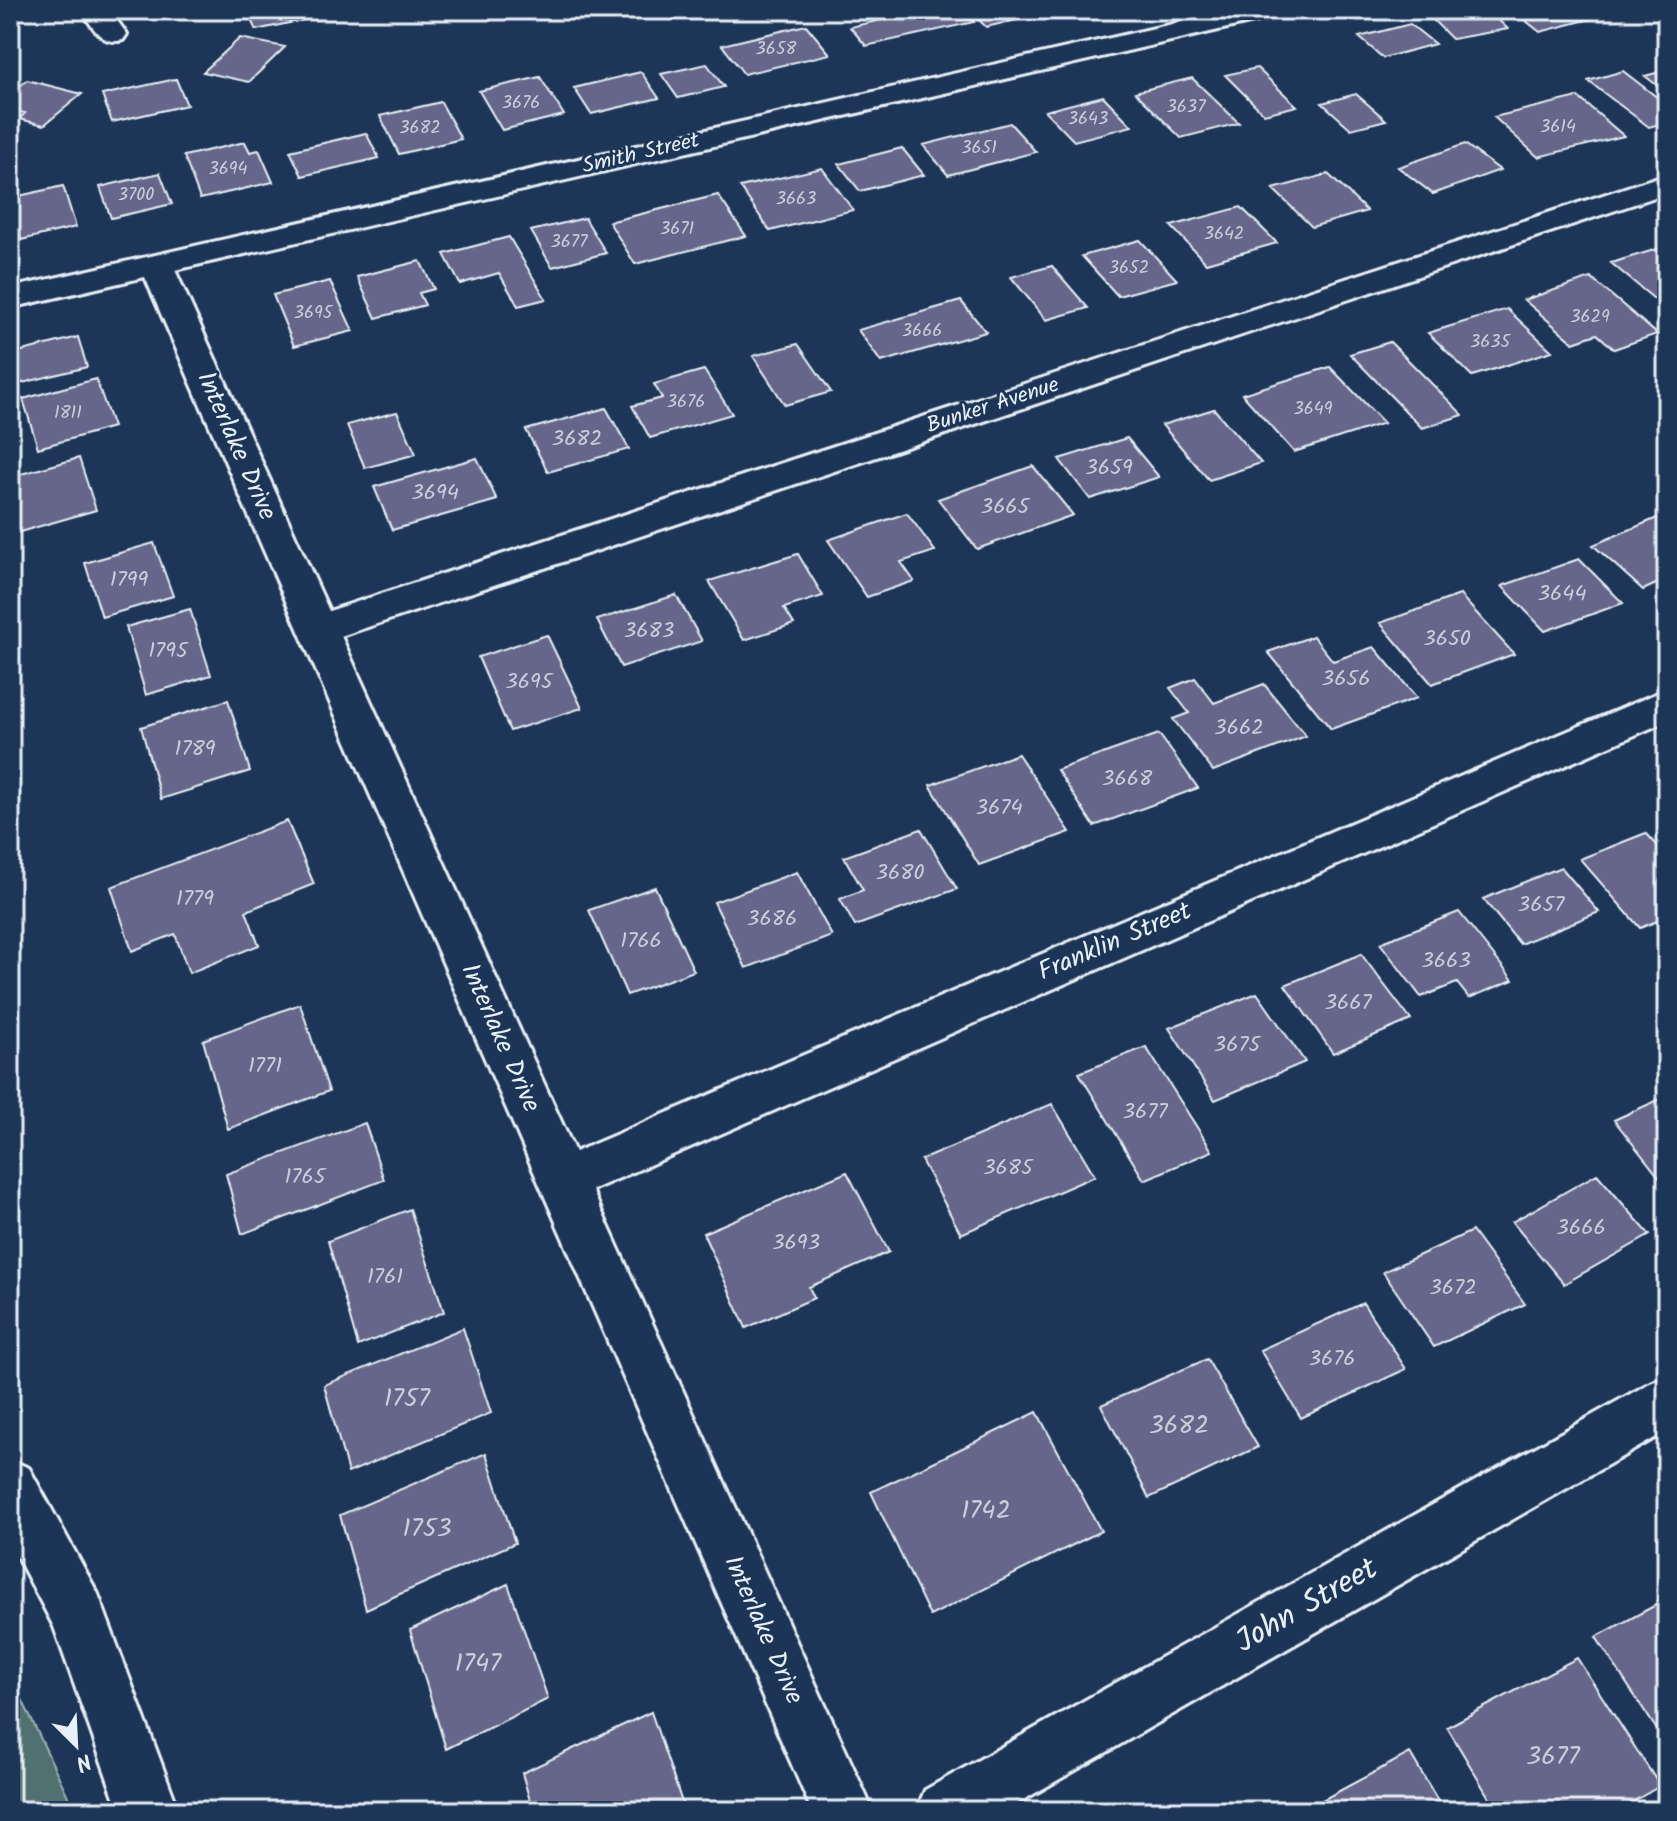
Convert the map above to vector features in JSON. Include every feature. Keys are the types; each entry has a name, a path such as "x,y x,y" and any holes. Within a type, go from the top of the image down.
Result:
{"street":[{"path":"95,10 113,34"},
{"name":"Smith Street","path":"10,298 1271,10"},
{"name":"Bunker Avenue","path":"318,629 1667,183"},
{"name":"Interlake Drive","path":"156,265 843,1811"},
{"name":"Franklin Street","path":"563,1180 1667,704"},
{"name":"John Street","path":"946,1811 1667,1402"},
{"path":"10,1487 78,1614 149,1811"}],"green space":[{"path":"10,1674 75,1811 10,1811"}],"building":[{"path":"246,10 319,10 322,16 256,30"},
{"path":"897,10 963,10 974,22 866,46 850,27 902,15"},
{"path":"969,10 1028,10 1034,16 986,27"},
{"path":"1457,10 1488,10 1508,29 1452,39 1428,15"},
{"path":"1512,10 1594,10 1602,16 1540,32"},
{"path":"1410,24 1435,44 1383,58 1359,37"},
{"path":"806,25 830,54 744,74 722,45"},
{"path":"240,38 285,47 249,82 203,72"},
{"path":"707,64 724,87 678,98 661,74"},
{"path":"1257,68 1297,106 1264,114 1225,75"},
{"path":"1667,70 1667,93 1645,76"},
{"path":"1623,71 1667,105 1667,122 1649,127 1588,81"},
{"path":"641,72 659,98 591,114 574,88"},
{"path":"540,77 564,115 502,130 479,91"},
{"path":"1192,78 1239,123 1181,138 1135,92"},
{"path":"176,79 187,105 112,122 102,95"},
{"path":"27,80 82,94 44,125 19,119 25,113 10,110 10,94"},
{"path":"1356,94 1386,120 1351,129 1322,103"},
{"path":"1103,96 1132,126 1074,141 1045,111"},
{"path":"1578,97 1624,136 1538,157 1494,117"},
{"path":"441,102 461,139 399,154 380,116"},
{"path":"1010,123 1036,152 948,175 923,145"},
{"path":"366,133 379,158 302,176 290,151"},
{"path":"245,142 250,152 259,150 273,182 200,199 184,156"},
{"path":"1465,144 1500,170 1433,194 1398,167"},
{"path":"902,148 924,175 860,191 839,164"},
{"path":"822,168 853,210 770,231 740,187"},
{"path":"160,173 172,204 111,218 100,187"},
{"path":"1328,174 1367,211 1312,227 1273,189"},
{"path":"63,186 76,227 21,240 10,198"},
{"path":"718,195 746,236 635,264 609,222"},
{"path":"1241,207 1277,243 1206,263 1171,226"},
{"path":"585,218 606,253 552,267 531,231"},
{"path":"509,237 546,299 518,306 499,273 460,284 444,254"},
{"path":"1140,240 1177,280 1118,296 1082,256"},
{"path":"1667,246 1667,295 1654,299 1611,263"},
{"path":"420,261 434,289 419,293 425,305 376,318 357,277"},
{"path":"1052,266 1088,308 1046,320 1011,277"},
{"path":"1591,278 1657,334 1614,349 1597,334 1573,342 1524,300"},
{"path":"330,281 353,331 294,346 273,295"},
{"path":"961,301 986,332 881,362 858,330"},
{"path":"1507,309 1552,351 1472,376 1428,333"},
{"path":"78,337 87,367 10,386 10,354"},
{"path":"1390,342 1463,415 1422,428 1350,354"},
{"path":"798,344 831,392 785,405 753,356"},
{"path":"1330,367 1384,423 1294,452 1242,394"},
{"path":"704,370 732,414 650,438 632,406 662,398 654,384"},
{"path":"96,379 113,427 38,448 23,399"},
{"path":"606,408 629,449 548,472 526,430"},
{"path":"1214,409 1261,463 1209,480 1162,425"},
{"path":"397,412 416,454 365,468 347,425"},
{"path":"1127,438 1159,477 1090,499 1059,459"},
{"path":"79,458 96,510 13,534 10,477"},
{"path":"477,458 497,500 392,530 374,487"},
{"path":"1033,466 1073,515 977,549 938,499"},
{"path":"907,513 935,551 901,562 914,581 867,597 828,540"},
{"path":"1662,516 1667,521 1667,579 1643,590 1593,545"},
{"path":"154,543 173,596 102,617 85,563"},
{"path":"798,554 823,596 784,608 794,624 744,640 709,581"},
{"path":"1579,559 1623,603 1545,631 1502,586"},
{"path":"676,595 702,641 621,667 597,620"},
{"path":"1460,595 1514,654 1432,684 1380,623"},
{"path":"190,609 211,675 146,695 126,627"},
{"path":"547,635 582,708 510,731 478,657"},
{"path":"1313,636 1333,661 1374,647 1417,698 1331,729 1268,652"},
{"path":"1195,678 1214,703 1264,684 1306,736 1213,771 1173,719 1189,713 1170,688"},
{"path":"228,700 250,771 161,799 141,727"},
{"path":"1159,734 1198,788 1094,826 1057,770"},
{"path":"1018,754 1070,832 979,865 930,785"},
{"path":"287,821 314,884 246,911 259,945 189,973 175,934 132,951 111,887"},
{"path":"921,829 957,889 855,926 840,899 863,890 844,857"},
{"path":"1646,833 1667,856 1667,917 1640,928 1580,859"},
{"path":"1561,867 1599,912 1520,944 1483,899"},
{"path":"797,872 832,936 746,968 714,902"},
{"path":"655,887 694,971 627,995 589,910"},
{"path":"1459,912 1513,980 1469,998 1457,983 1421,997 1380,943"},
{"path":"1361,954 1411,1020 1333,1053 1285,985"},
{"path":"1257,993 1305,1062 1215,1100 1169,1028"},
{"path":"300,1004 329,1091 228,1129 203,1040"},
{"path":"1146,1047 1212,1151 1144,1180 1079,1073"},
{"path":"1667,1096 1667,1187 1614,1120"},
{"path":"1052,1104 1095,1176 961,1234 921,1160"},
{"path":"365,1123 384,1180 242,1234 226,1174"},
{"path":"847,1172 889,1252 809,1287 814,1298 746,1328 703,1233"},
{"path":"1597,1174 1650,1235 1564,1284 1512,1222"},
{"path":"410,1209 444,1312 358,1346 328,1241"},
{"path":"1472,1231 1525,1304 1434,1347 1383,1272"},
{"path":"1363,1303 1406,1369 1301,1418 1260,1350"},
{"path":"463,1328 491,1413 348,1473 324,1385"},
{"path":"1207,1359 1258,1447 1149,1498 1101,1405"},
{"path":"1037,1412 1101,1531 930,1616 871,1492"},
{"path":"486,1453 515,1543 366,1609 340,1515"},
{"path":"508,1584 548,1699 446,1749 410,1630"},
{"path":"1667,1599 1667,1745 1596,1637"},
{"path":"1577,1658 1660,1786 1616,1811 1497,1811 1447,1727"},
{"path":"651,1712 685,1811 533,1811 522,1773"},
{"path":"1410,1753 1444,1811 1302,1811"}]}
